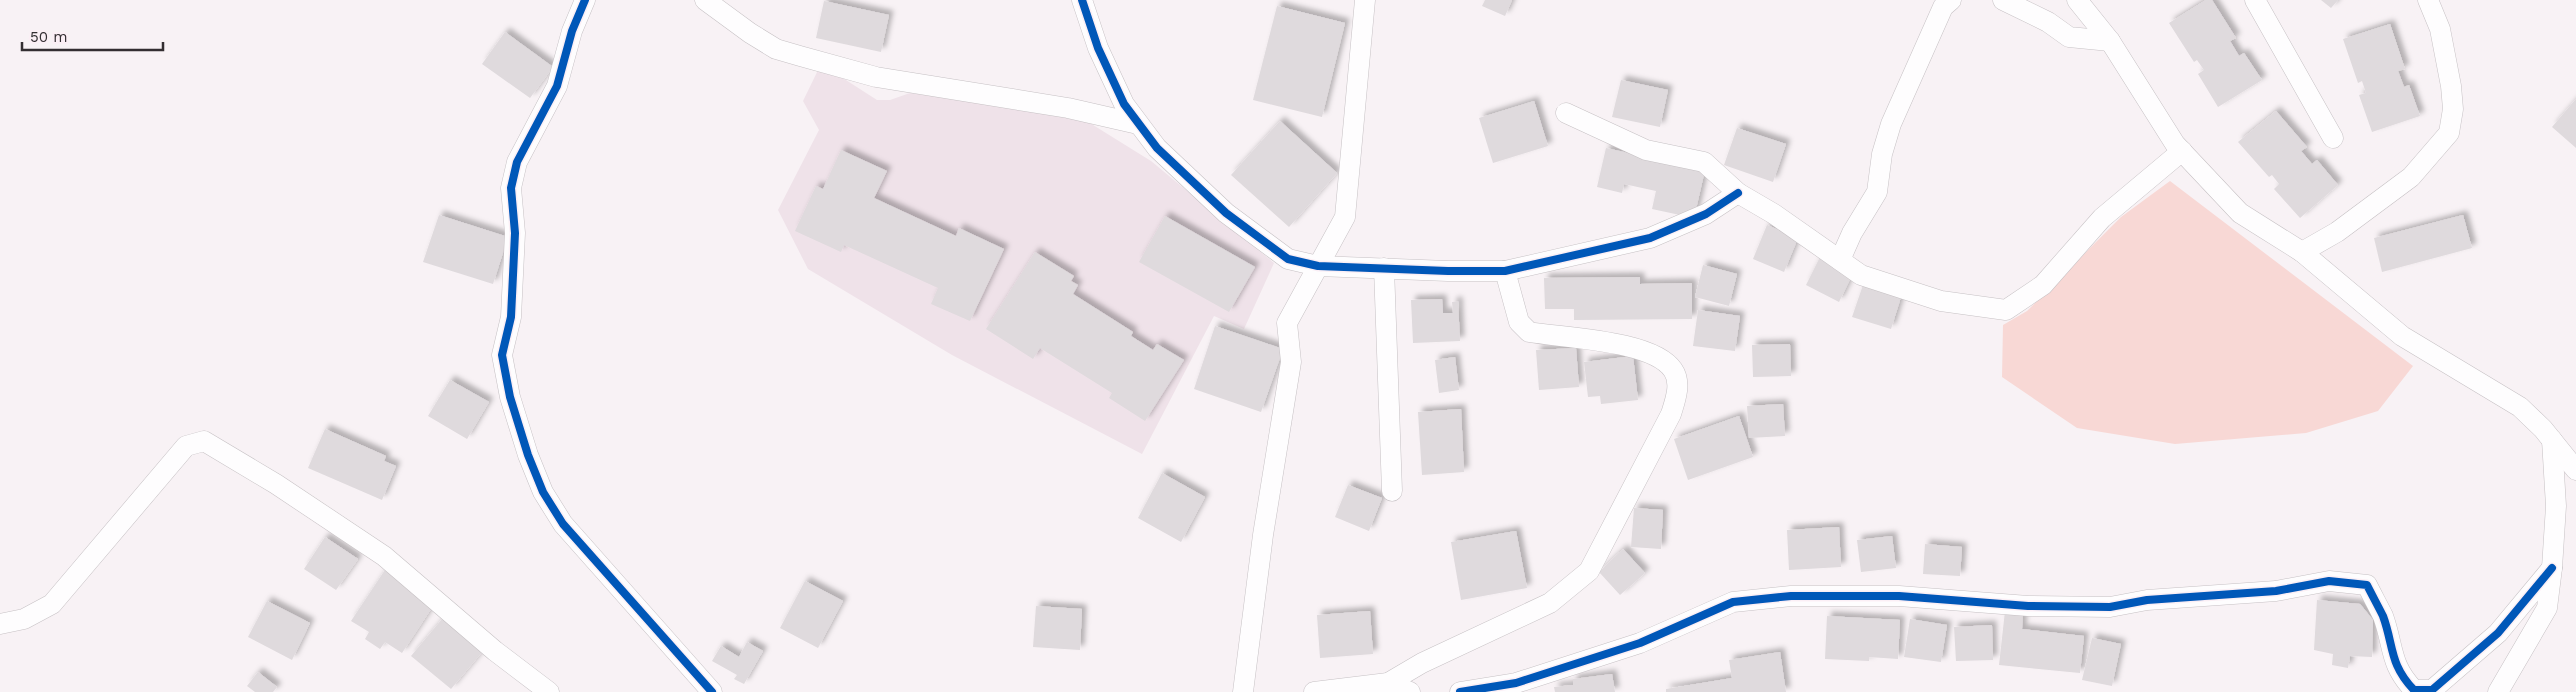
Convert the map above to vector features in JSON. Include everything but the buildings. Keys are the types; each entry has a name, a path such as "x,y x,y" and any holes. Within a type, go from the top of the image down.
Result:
{"street":[{"path":"585,0 572,31 557,86 517,162 511,188 515,233 511,317 502,355 510,397 528,454 543,492 563,524 712,692"},
{"path":"705,0 776,49 800,56 876,77 1068,108 1138,124"},
{"path":"1082,0 1098,48 1124,104 1157,148 1226,213 1288,259 1318,266 1448,272 1505,271 1650,238 1706,214 1738,194"},
{"path":"1243,692 1263,535 1291,362 1286,323 1345,218 1365,0"},
{"path":"1840,260 1852,233 1877,192 1882,154 1891,124 1943,7 1951,0"},
{"path":"2003,0 2048,22 2069,36 2110,41"},
{"path":"2077,0 2110,41 2175,144 2240,213 2302,252 2402,336 2520,407 2552,440 2576,470"},
{"path":"2255,0 2333,138"},
{"path":"2302,252 2337,232 2411,177 2448,132 2453,109 2451,86 2440,29 2428,0"},
{"path":"1566,113 1646,150 1704,162 1738,194 1774,214 1861,275 1940,302 2006,310 2042,285 2102,218 2182,151"},
{"path":"1384,268 1392,492"},
{"path":"1314,692 1388,684 1422,663 1550,604 1589,571 1671,414 1678,392 1674,371 1656,355 1617,344 1528,332 1519,322 1505,271"},
{"path":"2498,692 2547,608 2556,506 2552,440"},
{"path":"0,624 24,619 52,604 186,446 204,442 276,484 384,556 495,651 549,692"},
{"path":"1460,692 1516,683 1631,646 1733,602 1791,596 1899,596 2028,606 2110,608 2147,600 2276,591 2329,581 2367,585 2383,616 2394,662 2404,679 2414,690 2432,690 2498,633 2552,568"},
{"path":"1388,684 1410,692"}],"shaded area":[{"path":"821,64 877,100 890,100 910,93 1005,105 1085,120 1151,161 1274,263 1244,329 1214,316 1142,454 952,355 808,269 778,210 819,130 803,101"},
{"path":"2170,181 2413,366 2378,411 2306,433 2175,444 2077,428 2002,377 2003,325 2027,311 2121,217"}],"cycle path":[{"path":"585,0 572,31 557,86 517,162 511,188 515,233 511,317 502,355 510,397 528,455 543,492 563,524 712,692"},
{"path":"1082,0 1098,48 1124,104 1157,148 1226,213 1288,259 1318,266 1448,271 1505,271 1650,238 1706,214 1738,193"},
{"path":"1460,692 1516,683 1640,643 1733,602 1791,596 1899,596 2028,606 2110,607 2147,600 2276,591 2329,581 2367,585 2383,616 2400,672 2414,690 2432,690 2498,633 2552,568"}]}
